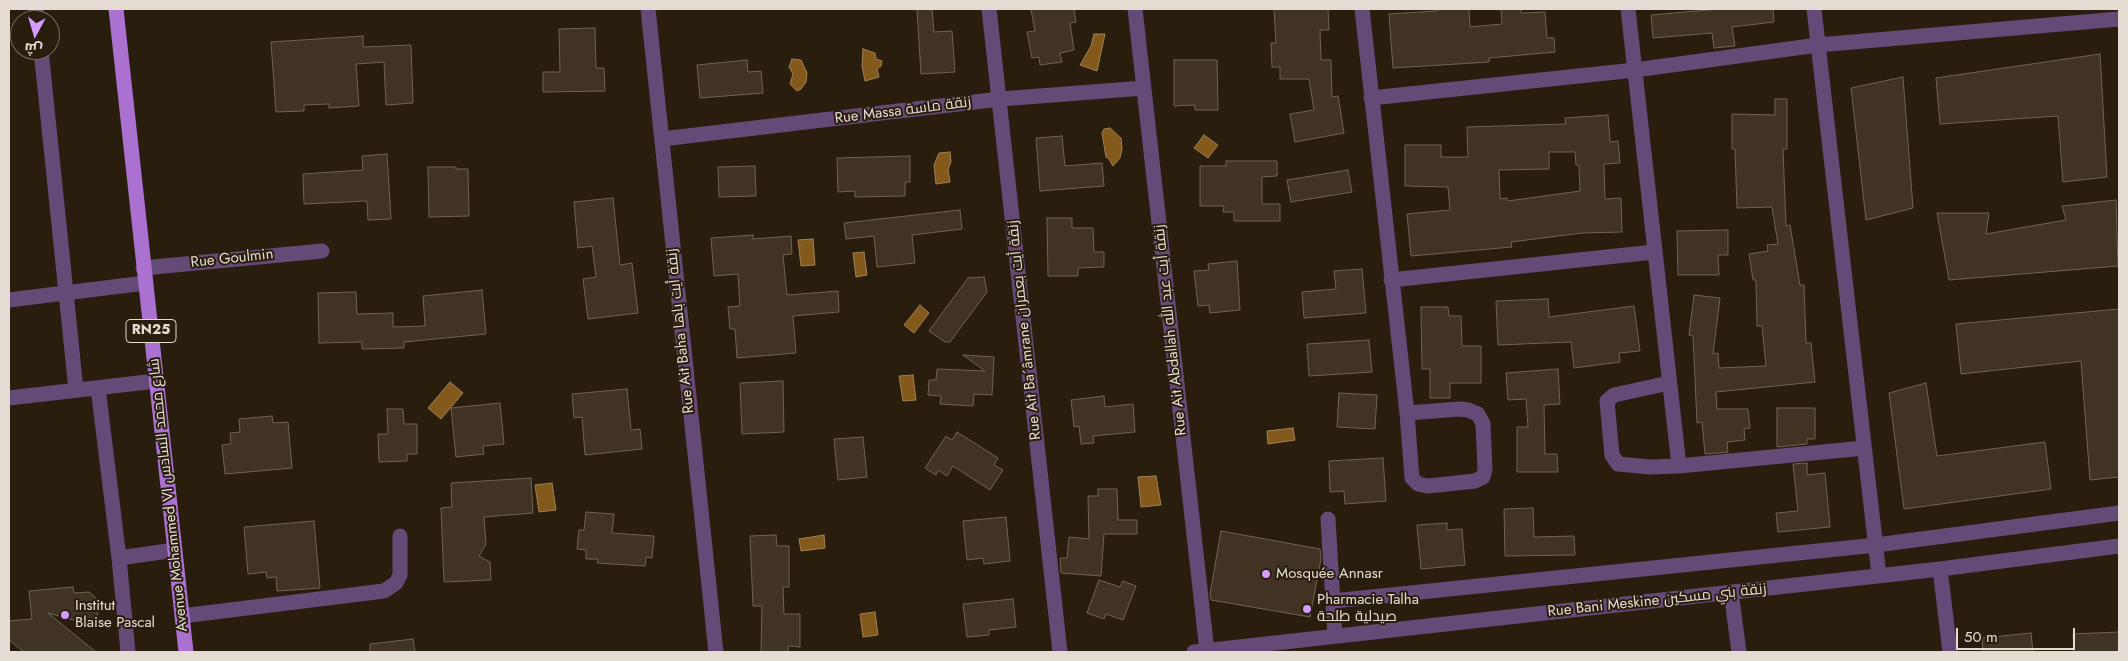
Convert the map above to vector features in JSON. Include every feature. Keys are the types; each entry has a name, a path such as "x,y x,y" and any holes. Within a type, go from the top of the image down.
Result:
{"main road":[{"name":"Avenue Mohammed VI شارع محمد السادس","path":"116,9 186,652"}],"street":[{"name":"Rue Ait Baha زنقة أيت باها","path":"648,9 716,652"},
{"name":"Rue Ait Ba´âmrane زنقة أيت بعمران","path":"989,9 1060,652"},
{"name":"Rue Ait Abdallah زنقة أيت عبد الله","path":"1135,9 1200,651"},
{"path":"1362,9 1407,413 1412,478 1414,482 1428,486 1475,481 1483,477 1485,469 1483,424 1478,414 1460,409 1407,413"},
{"path":"1628,9 1679,466"},
{"path":"1814,9 1879,576"},
{"path":"1371,98 1635,70 1818,45 2119,19"},
{"path":"42,60 76,390"},
{"name":"Rue Massa زنقة ماسة","path":"662,139 1000,99 1144,88"},
{"name":"Rue Goulmin","path":"143,268 322,250"},
{"path":"1391,280 1654,252"},
{"path":"9,300 145,283"},
{"path":"9,398 156,381"},
{"path":"1670,383 1610,397 1607,406 1612,455 1618,464 1627,466 1679,466 1864,448"},
{"path":"98,388 119,558 128,652"},
{"path":"1333,600 1876,545 2119,513"},
{"path":"1328,519 1335,636"},
{"path":"182,616 384,591 396,583 400,575 400,536"},
{"name":"Rue Bani Meskine زنقة بني مسكين","path":"1200,651 1879,576 2119,546"},
{"path":"119,558 175,550"},
{"path":"1940,569 1950,652"},
{"path":"1731,592 1739,652"}],"shaded area":[{"path":"1094,34 1105,34 1097,71 1080,65 1091,46"},
{"path":"863,49 875,53 876,59 882,61 881,66 877,69 879,77 865,81 862,66"},
{"path":"792,59 801,60 807,73 806,82 797,91 790,84 793,74 789,67"},
{"path":"1110,128 1121,138 1122,148 1120,158 1113,166 1106,157 1102,133 1104,129"},
{"path":"1204,135 1218,145 1208,158 1194,148"},
{"path":"950,152 951,162 948,169 950,182 936,184 934,165 939,153"},
{"path":"813,239 815,265 801,266 798,240"},
{"path":"864,252 867,275 856,277 853,253"},
{"path":"920,305 929,313 914,333 904,325"},
{"path":"913,375 916,400 903,401 899,376"},
{"path":"450,382 463,393 441,419 428,408"},
{"path":"1293,428 1295,440 1268,444 1267,431"},
{"path":"1156,476 1161,505 1141,507 1138,477"},
{"path":"552,483 556,510 539,512 535,485"},
{"path":"824,535 825,548 801,551 799,539"},
{"path":"875,612 878,635 863,637 860,614"}],"building":[{"path":"917,9 932,9 934,32 952,31 955,72 921,74"},
{"path":"1031,9 1074,9 1076,22 1070,23 1074,50 1060,53 1062,62 1040,65 1039,57 1032,58 1027,32 1035,31"},
{"path":"1274,9 1328,9 1329,30 1320,30 1321,60 1331,60 1332,97 1338,96 1344,133 1295,142 1290,114 1314,110 1309,79 1280,79 1280,67 1272,67 1271,43 1276,43"},
{"path":"1437,9 1469,9 1470,27 1502,24 1501,9 1521,9 1521,13 1545,12 1547,38 1554,38 1555,52 1489,58 1489,62 1393,68 1389,14 1437,11"},
{"path":"1719,9 1773,9 1774,22 1732,27 1735,46 1714,48 1712,33 1653,38 1651,15"},
{"path":"595,28 596,68 604,68 605,91 543,92 543,72 560,72 559,29"},
{"path":"363,36 363,47 411,45 413,103 386,105 384,62 356,64 359,106 329,108 329,104 304,105 304,111 276,112 271,42"},
{"path":"2100,54 2107,177 2063,182 2058,116 1940,124 1936,78"},
{"path":"747,60 748,72 761,71 763,93 700,98 697,65"},
{"path":"1174,60 1217,60 1218,110 1195,110 1195,105 1174,106"},
{"path":"1903,77 1913,208 1866,220 1851,88"},
{"path":"1775,99 1787,99 1787,149 1783,149 1786,226 1790,225 1800,285 1804,285 1806,343 1811,343 1815,382 1716,392 1717,409 1748,409 1750,428 1744,429 1745,440 1727,442 1728,452 1705,454 1702,422 1697,423 1693,336 1689,335 1694,295 1720,298 1713,354 1718,353 1719,368 1766,366 1762,326 1757,326 1756,280 1753,280 1749,254 1768,251 1767,245 1778,244 1772,207 1737,208 1735,149 1732,149 1732,114 1775,115"},
{"path":"1608,115 1610,142 1618,141 1620,163 1604,164 1605,199 1621,198 1622,232 1582,233 1511,242 1512,247 1411,256 1407,214 1450,210 1448,187 1405,186 1405,145 1441,145 1441,157 1468,157 1467,127 1566,124 1565,118","holes":["1549,152 1575,152 1576,165 1579,165 1580,191 1508,201 1507,198 1500,199 1499,170 1549,169"]},
{"path":"1062,136 1065,166 1102,163 1104,186 1040,191 1036,138"},
{"path":"387,154 391,219 368,220 367,201 304,204 303,174 363,170 362,156"},
{"path":"910,156 910,182 905,182 905,196 855,197 855,191 838,192 837,158"},
{"path":"1226,161 1277,161 1277,176 1262,177 1262,204 1280,204 1280,221 1234,221 1234,212 1223,212 1224,206 1200,206 1200,166 1226,166"},
{"path":"755,166 756,196 719,197 718,167"},
{"path":"428,167 468,169 469,216 429,217"},
{"path":"1348,170 1352,192 1291,202 1287,180"},
{"path":"613,198 620,265 632,263 638,313 588,319 583,279 596,277 592,246 578,248 574,202"},
{"path":"2116,200 2118,266 1949,280 1937,213 1989,213 1986,234 2066,220 2062,206"},
{"path":"960,210 962,229 912,235 915,263 877,267 874,236 846,239 844,223"},
{"path":"1047,218 1072,218 1072,228 1093,228 1094,252 1104,252 1104,267 1078,268 1078,276 1048,276"},
{"path":"1728,230 1728,255 1718,255 1719,275 1678,275 1677,231"},
{"path":"753,235 753,239 791,236 792,254 783,255 787,295 838,291 839,312 793,316 796,353 737,358 735,329 730,329 728,307 740,306 738,274 714,276 711,238"},
{"path":"1237,261 1240,310 1210,313 1209,305 1198,306 1194,271 1209,270 1208,264"},
{"path":"1362,269 1366,313 1304,318 1302,292 1336,289 1334,271"},
{"path":"984,277 987,292 950,342 945,342 929,331 968,278"},
{"path":"482,290 486,334 404,342 404,348 362,349 362,342 319,343 318,293 356,292 357,314 393,313 393,327 425,326 423,296"},
{"path":"1548,299 1549,317 1634,306 1640,351 1619,353 1620,362 1574,368 1571,342 1498,345 1496,301"},
{"path":"1421,307 1448,307 1449,316 1461,316 1462,346 1481,346 1481,383 1450,383 1450,398 1430,398 1430,369 1422,369"},
{"path":"2119,309 2119,477 2090,480 2081,361 1961,374 1956,324"},
{"path":"1369,340 1372,372 1309,376 1307,344"},
{"path":"963,355 994,357 992,395 974,394 973,406 940,404 941,396 928,395 929,380 936,380 937,369 985,371"},
{"path":"1558,369 1560,404 1544,405 1545,454 1557,454 1558,472 1517,472 1517,427 1528,427 1526,399 1508,400 1506,373"},
{"path":"783,381 784,432 742,434 740,383"},
{"path":"1926,383 1937,456 2045,442 2051,489 1904,509 1889,393"},
{"path":"627,389 631,430 640,429 642,449 585,455 582,417 574,418 572,394"},
{"path":"1339,393 1377,395 1375,429 1337,427"},
{"path":"1104,396 1105,407 1133,404 1135,432 1093,436 1094,443 1081,444 1079,426 1074,427 1071,400"},
{"path":"500,403 504,444 483,446 484,454 456,457 451,408"},
{"path":"1777,408 1815,408 1815,439 1807,439 1807,444 1777,447"},
{"path":"387,409 403,409 404,424 417,424 417,454 407,454 407,461 379,462 378,434 388,434"},
{"path":"272,416 273,423 288,422 292,468 225,474 222,445 231,444 230,433 240,432 239,419"},
{"path":"957,432 998,458 994,465 1003,470 990,490 953,466 947,476 938,470 936,475 925,468 946,436 952,440"},
{"path":"863,437 867,477 838,480 834,439"},
{"path":"1383,458 1386,501 1345,504 1344,491 1330,492 1329,461"},
{"path":"1807,463 1807,475 1825,473 1830,527 1778,532 1776,513 1798,511 1793,464"},
{"path":"531,478 533,513 484,517 486,544 479,556 490,562 491,580 444,582 441,508 452,507 451,483"},
{"path":"1098,489 1117,489 1118,520 1137,520 1137,534 1104,534 1101,576 1061,573 1060,558 1067,558 1069,537 1089,539 1088,496 1098,496"},
{"path":"1533,508 1534,537 1574,536 1575,555 1505,556 1504,509"},
{"path":"586,512 614,514 612,533 654,536 652,558 646,557 645,566 597,563 598,559 586,559 586,550 577,549 579,530 584,530"},
{"path":"1006,517 1010,561 984,564 983,558 967,560 963,521"},
{"path":"314,521 320,588 277,591 276,577 267,578 266,572 248,574 244,527"},
{"path":"1447,523 1447,530 1462,529 1465,565 1421,569 1417,525"},
{"name":"Mosquée Annasr","path":"1221,531 1320,549 1321,559 1310,617 1211,600 1210,594"},
{"path":"776,535 777,546 789,546 789,587 783,587 784,614 800,614 800,647 788,646 788,652 761,652 762,606 753,606 750,536"},
{"path":"1099,580 1120,587 1123,581 1136,586 1123,620 1106,614 1104,619 1087,613"},
{"name":"Institut Blaise Pascal","path":"73,587 74,593 89,592 99,601 100,609 97,612 99,627 48,613 96,652 24,652 9,640 9,621 32,619 29,591"},
{"path":"1013,599 1016,627 989,630 989,635 967,637 963,604"},
{"path":"2119,632 2119,652 2074,652 2073,634"},
{"path":"2031,633 2033,652 1983,652 1982,638"},
{"path":"413,639 415,652 370,652 370,644"}],"place":[{"name":"Mosquée Annasr","path":"1266,574"},
{"name":"Pharmacie Talha صيدلية طلحة","path":"1307,609"},
{"name":"Institut Blaise Pascal","path":"65,615"}]}
